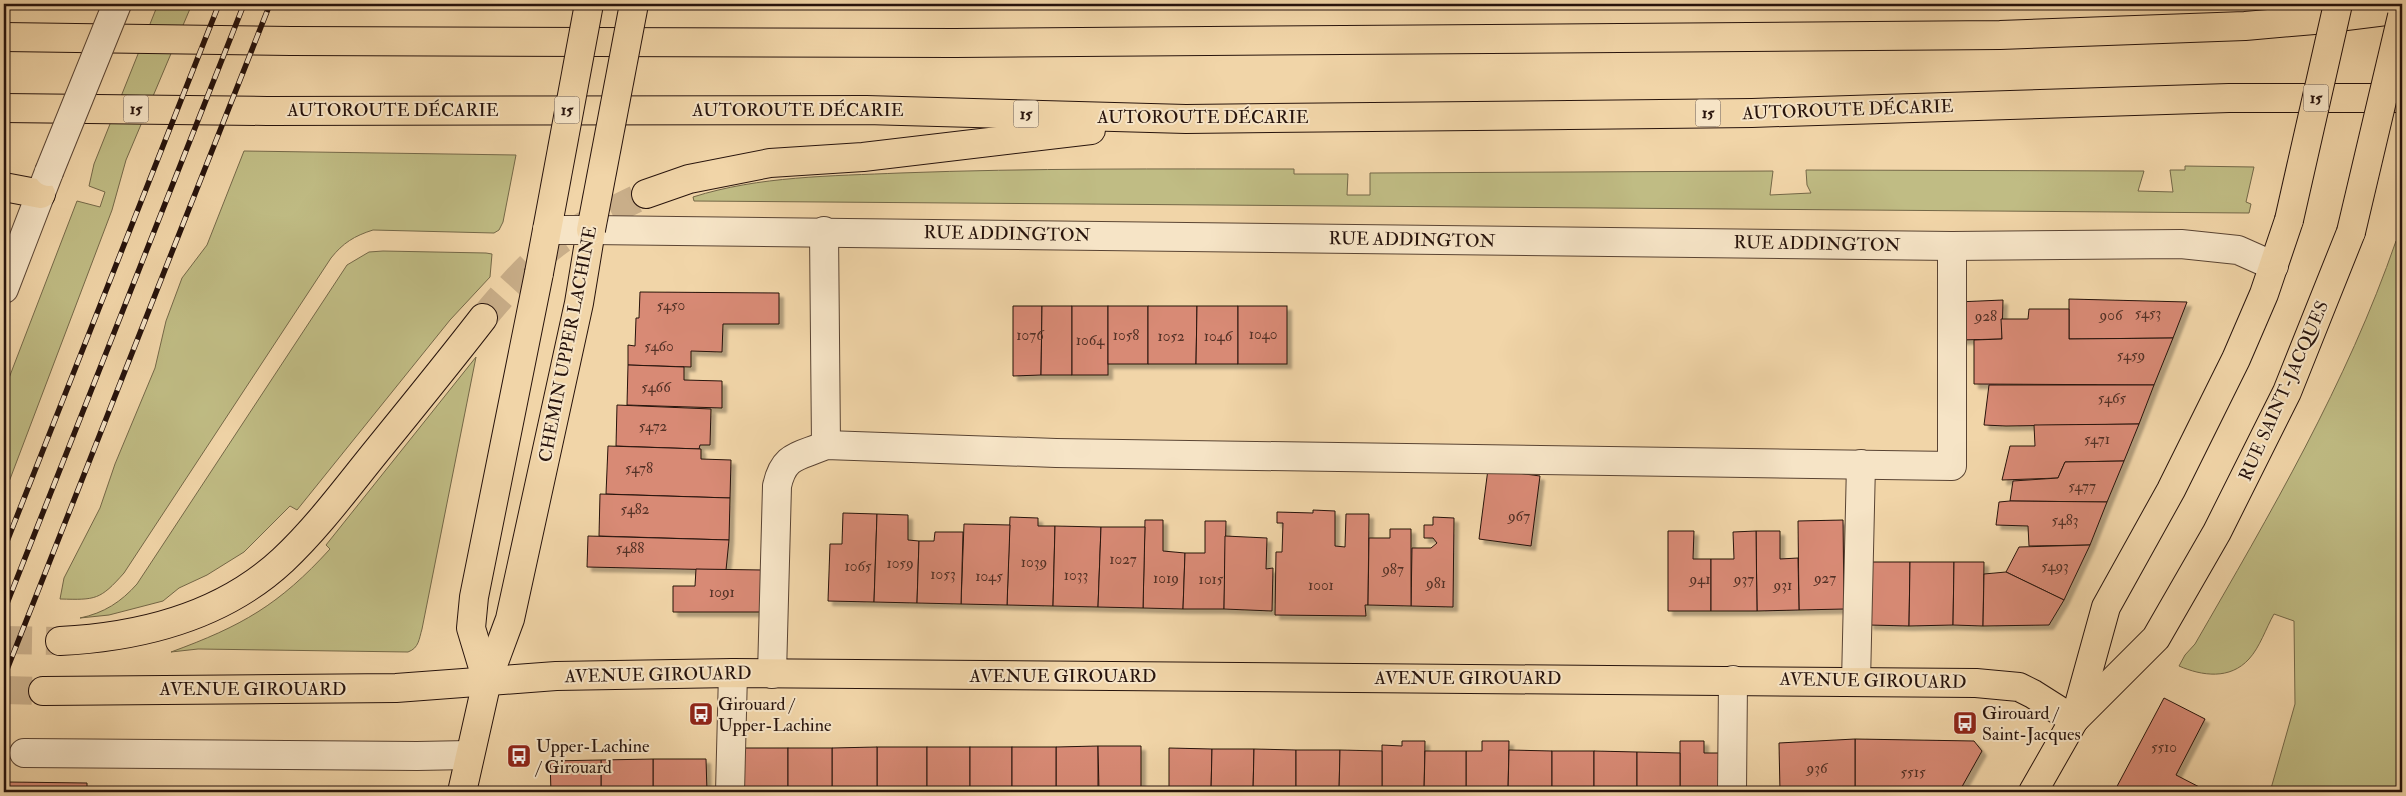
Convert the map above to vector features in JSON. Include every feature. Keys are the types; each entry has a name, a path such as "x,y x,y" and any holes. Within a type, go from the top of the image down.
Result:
{"main road":[{"path":"487,681 471,628 474,598 539,273 589,4"},
{"name":"CHEMIN UPPER LACHINE","path":"462,792 487,681 510,619 579,303 634,4"},
{"name":"RUE SAINT-JACQUES","path":"2033,792 2074,720 2106,607 2171,490 2212,409 2246,337 2274,266 2289,220 2338,4"},
{"path":"4,37 291,41 955,43 1980,36 2183,30 2314,20 2402,9"},
{"name":"RUE SAINT-JACQUES","path":"2074,720 2156,638 2217,532 2287,392 2351,232 2402,16"},
{"name":"AUTOROUTE DÉCARIE","path":"4,108 267,111 866,110 1186,119 1752,113 2229,98 2402,98"},
{"path":"646,194 689,179 770,163 863,157 1186,119"},
{"path":"4,187 45,183"},
{"path":"60,641 121,636 154,629 190,617 221,603 282,561 335,503 483,318"},
{"name":"AVENUE GIROUARD","path":"43,690 396,688 556,676 733,673 1976,683 2019,687 2074,720"}],"street":[{"path":"6,273 45,183 117,4"},
{"name":"RUE ADDINGTON","path":"547,230 824,231 1952,246 2196,245 2238,250 2274,266"},
{"path":"824,231 826,445"},
{"path":"772,674 777,486 780,472 785,464 796,456 826,445 1056,454 1952,466 1952,246"},
{"path":"1856,682 1860,464"},
{"path":"730,792 733,673"},
{"path":"1732,680 1732,792"},
{"path":"24,753 469,755"}],"shaded area":[{"path":"158,4 192,4 126,160 112,210 4,495 4,391 77,201 100,207 105,192 89,186 94,164"},
{"path":"244,151 516,155 503,222 499,230 494,233 373,230 360,235 340,248 331,258 124,573 109,589 96,596 82,599 60,599 64,578 100,508 115,464 155,368 166,321 182,278 207,245"},
{"path":"2185,166 2254,167 2246,202 2251,204 2249,213 694,201 693,197 744,185 822,176 949,171 1146,169 1294,169 1294,174 1348,174 1347,195 1370,195 1370,173 1773,171 1770,195 1811,193 1807,185 1806,170 2144,171 2138,191 2173,192 2170,170 2185,170"},
{"path":"2402,238 2402,792 2270,792 2295,704 2294,621 2274,614 2253,654 2241,666 2233,670 2225,673 2206,674 2179,666 2185,655 2195,644 2279,497 2331,397 2376,294 2396,241 2401,242"},
{"path":"369,252 492,254 490,277 450,320 297,510 290,506 244,552 207,575 179,588 163,601 109,615 80,618 112,606 137,584 347,265"},
{"path":"476,357 422,629 418,643 412,650 408,652 198,649 171,652 239,623 258,612 294,585 330,549 326,545"}],"building":[{"path":"640,292 779,293 779,324 723,324 722,352 691,351 691,367 628,365 628,345 635,346 636,318 639,318"},
{"path":"2069,299 2187,302 2173,338 2069,339"},
{"path":"2003,300 2002,339 1958,340 1957,302"},
{"path":"1013,306 1042,306 1041,375 1013,376"},
{"path":"1042,306 1072,306 1072,375 1041,375"},
{"path":"1072,306 1108,306 1108,375 1072,375"},
{"path":"1108,306 1148,306 1148,364 1108,364"},
{"path":"1148,306 1197,306 1196,364 1148,364"},
{"path":"1197,306 1238,306 1238,364 1196,364"},
{"path":"1238,306 1287,306 1287,364 1238,364"},
{"path":"2029,309 2069,309 2069,339 2173,338 2154,385 1974,384 1974,340 2002,339 2001,319 2028,319"},
{"path":"628,365 684,367 684,380 722,381 722,408 627,405"},
{"path":"1989,385 2154,385 2139,424 2006,426 1984,425"},
{"path":"617,405 711,409 710,445 700,445 699,449 616,446"},
{"path":"2139,424 2124,461 2065,462 2058,478 2002,480 2010,446 2035,446 2034,425"},
{"path":"608,446 701,449 701,459 731,460 730,498 606,494"},
{"path":"2124,461 2107,502 2010,501 2013,481 2058,478 2065,462"},
{"path":"1488,469 1540,476 1531,546 1479,539"},
{"path":"600,494 730,498 729,540 599,536"},
{"path":"1999,502 2107,502 2090,545 2029,546 2028,526 1996,525"},
{"path":"1313,510 1335,511 1335,546 1345,547 1346,514 1369,514 1368,605 1365,605 1366,616 1275,615 1276,552 1282,552 1283,523 1277,523 1277,512 1313,513"},
{"path":"843,513 877,514 874,602 828,601 830,544 842,544"},
{"path":"877,514 908,515 908,540 919,541 917,603 874,602"},
{"path":"1010,517 1038,518 1038,526 1055,526 1053,606 1007,605"},
{"path":"1433,517 1454,518 1453,607 1411,606 1412,548 1431,548 1437,543 1433,538 1424,538 1424,525 1433,525"},
{"path":"1145,520 1163,520 1163,551 1185,553 1183,609 1143,608"},
{"path":"1843,520 1844,609 1799,610 1798,521"},
{"path":"1205,521 1226,521 1224,609 1183,609 1185,553 1205,553"},
{"path":"964,524 1010,525 1007,605 961,604"},
{"path":"1055,526 1101,527 1098,607 1053,606"},
{"path":"1101,527 1145,527 1143,608 1098,607"},
{"path":"1390,529 1411,529 1411,606 1368,605 1369,538 1390,538"},
{"path":"1668,531 1694,531 1693,559 1711,559 1711,611 1668,611"},
{"path":"1756,531 1780,531 1780,559 1798,558 1799,610 1757,611"},
{"path":"1756,531 1757,611 1711,611 1711,559 1734,559 1733,532"},
{"path":"935,532 963,532 961,604 917,603 919,541 934,541"},
{"path":"588,536 729,540 726,570 587,567"},
{"path":"1225,536 1267,538 1266,569 1273,568 1272,611 1224,609"},
{"path":"2090,545 2064,600 2006,572 2019,547"},
{"path":"1870,562 1910,562 1909,626 1869,625"},
{"path":"1910,562 1954,562 1953,625 1909,626"},
{"path":"1954,562 1984,562 1983,626 1953,625"},
{"path":"696,569 762,570 762,612 673,612 673,586 695,586"},
{"path":"2006,572 2064,600 2049,625 1983,626 1984,574"},
{"path":"2164,698 2205,719 2176,775 2209,792 2114,792"},
{"path":"1855,739 1974,741 1982,751 1959,792 1855,792"},
{"path":"1855,739 1855,792 1780,792 1779,743"},
{"path":"1402,741 1425,741 1424,792 1382,792 1382,745 1402,746"},
{"path":"1482,741 1509,741 1508,792 1466,792 1466,751 1482,751"},
{"path":"1680,741 1704,741 1704,753 1722,753 1722,792 1685,792 1685,789 1680,789"},
{"path":"1098,746 1098,792 1056,792 1056,747"},
{"path":"1098,746 1141,746 1141,792 1099,792"},
{"path":"877,747 927,747 927,792 877,792"},
{"path":"877,747 877,792 832,792 832,748"},
{"path":"927,747 970,747 970,792 927,792"},
{"path":"970,747 1012,747 1012,792 970,792"},
{"path":"1012,747 1056,747 1056,792 1012,792"},
{"path":"742,748 788,748 788,792 742,792"},
{"path":"788,748 832,748 832,792 788,792"},
{"path":"1169,748 1212,749 1211,792 1169,792"},
{"path":"1212,749 1254,749 1253,792 1211,792"},
{"path":"1254,749 1296,750 1296,792 1253,792"},
{"path":"1296,750 1340,750 1339,792 1296,792"},
{"path":"1340,750 1382,751 1382,792 1339,792"},
{"path":"1509,750 1552,751 1552,792 1508,792"},
{"path":"1425,751 1466,751 1466,792 1424,792"},
{"path":"1552,751 1594,751 1594,792 1552,792"},
{"path":"1594,751 1637,752 1637,792 1594,792"},
{"path":"1637,752 1680,753 1680,789 1675,789 1675,792 1637,792"},
{"path":"653,759 706,759 707,792 653,792"},
{"path":"653,759 653,792 601,792 601,760"},
{"path":"601,760 601,792 551,792 550,761"},
{"path":"8,782 87,783 87,792 4,792"}],"tunnel":[{"path":"483,318 520,276 562,239 582,226 646,194"},
{"path":"4,640 60,641"},
{"path":"4,690 43,691"}],"railway":[{"path":"4,549 219,4"},
{"path":"4,611 244,4"},
{"path":"4,677 270,4"}],"place":[{"name":"Girouard / Upper-Lachine","path":"701,714"},
{"name":"Girouard / Saint-Jacques","path":"1965,723"},
{"name":"Upper-Lachine / Girouard","path":"519,756"}]}
